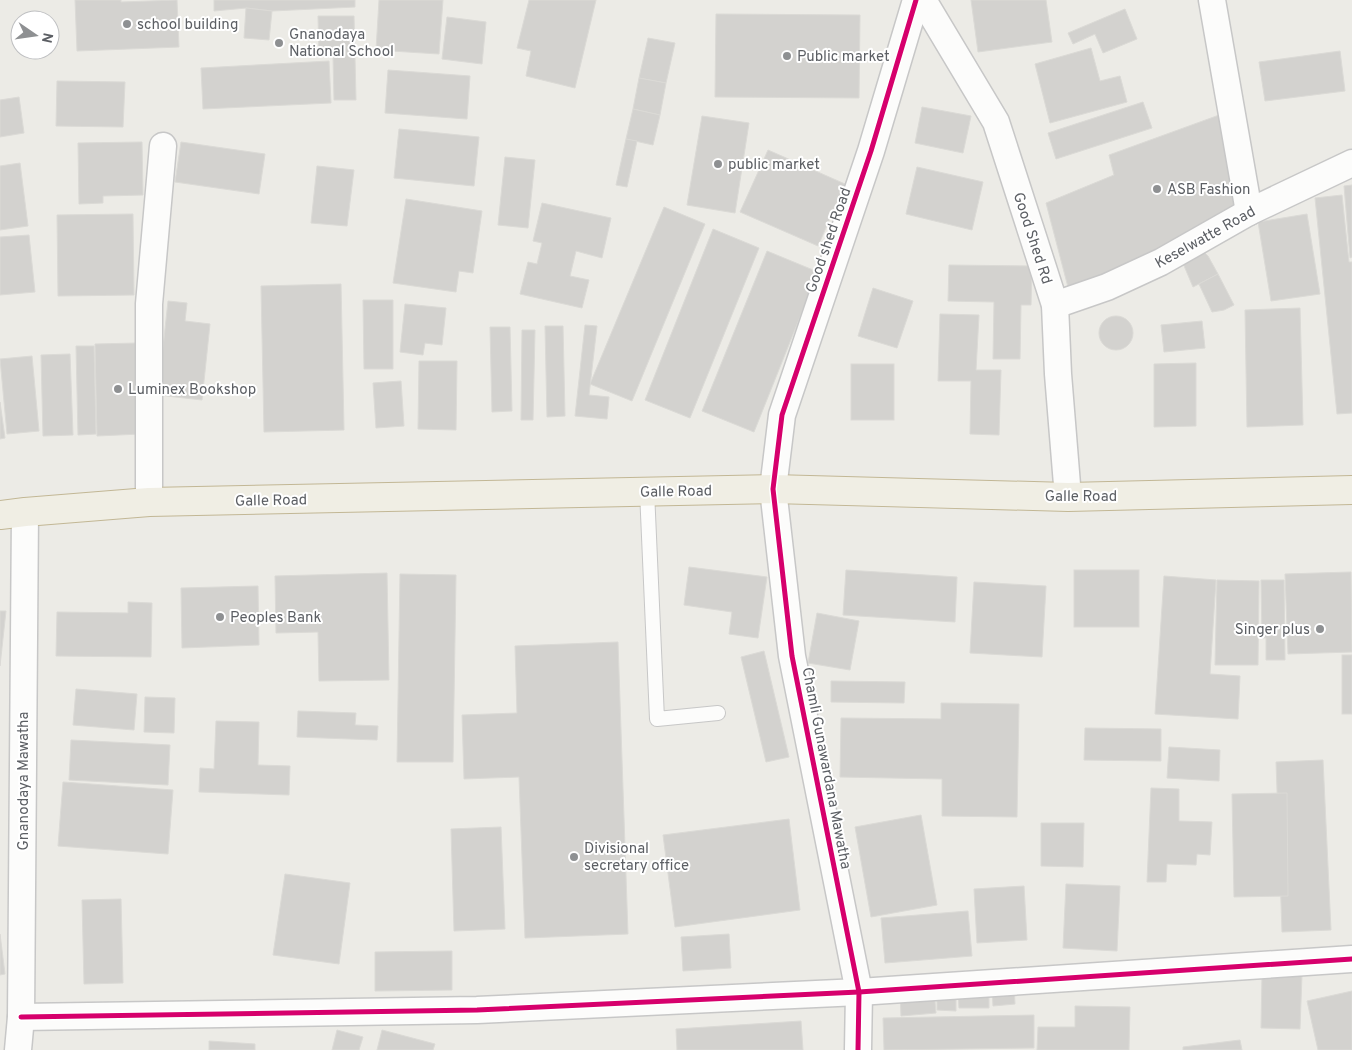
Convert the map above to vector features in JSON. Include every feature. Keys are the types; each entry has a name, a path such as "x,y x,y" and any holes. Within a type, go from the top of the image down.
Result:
{"highway":[{"name":"Galle Road","path":"13,513 149,502 772,489 1068,497 1352,490"}],"street":[{"name":"Good shed Road","path":"772,489 782,415 870,151 916,0"},
{"name":"Good Shed Rd","path":"923,0 996,122 1055,305 1058,374 1068,497"},
{"path":"1212,0 1248,212"},
{"path":"149,502 149,304 163,146"},
{"name":"Keselwatte Road","path":"1055,305 1107,287 1161,262 1248,212 1352,163"},
{"name":"Chamli Gunawardana Mawatha","path":"772,489 792,656 859,992 858,1050"},
{"name":"Gnanodaya Mawatha","path":"13,513 22,1017 18,1050"},
{"path":"22,1017 477,1010 859,992 1352,959"}],"lane":[{"path":"648,492 657,719 718,713"}],"building":[{"name":"school building","path":"75,0 121,0 121,2 177,0 179,47 77,51"},
{"path":"214,0 355,0 355,7 272,11 246,8 214,11"},
{"path":"379,0 443,0 439,54 376,50"},
{"path":"529,0 596,0 575,88 526,76 531,51 517,48"},
{"path":"971,0 1046,0 1052,42 978,52"},
{"path":"246,8 272,11 269,40 244,38"},
{"path":"1125,9 1137,39 1103,53 1095,34 1073,44 1068,33"},
{"name":"Public market","path":"716,14 860,15 859,98 715,97"},
{"path":"318,16 354,16 356,100 334,100 333,56 319,56"},
{"path":"447,17 486,22 482,64 442,59"},
{"path":"648,38 675,43 666,83 639,78"},
{"path":"1091,48 1100,81 1120,76 1127,102 1050,123 1035,64"},
{"path":"1340,51 1345,91 1265,101 1259,62"},
{"name":"Gnanodaya National School","path":"329,61 331,103 203,109 201,68"},
{"path":"388,70 470,76 467,119 385,113"},
{"path":"639,78 666,83 660,115 633,109"},
{"path":"57,81 125,82 123,127 56,126"},
{"path":"19,97 24,133 0,137 0,100"},
{"path":"1143,102 1152,128 1056,159 1048,133"},
{"path":"922,107 971,116 963,153 915,143"},
{"path":"633,109 660,115 653,145 626,139"},
{"name":"ASB Fashion","path":"1222,114 1238,210 1069,291 1046,203 1114,175 1109,155"},
{"name":"public market","path":"702,116 749,123 735,213 687,205"},
{"path":"399,129 479,137 474,186 394,178"},
{"path":"626,139 637,141 627,187 616,185"},
{"path":"142,142 143,195 103,196 103,203 79,204 78,143"},
{"path":"181,142 265,154 259,194 175,182"},
{"path":"768,150 845,184 818,246 740,212"},
{"path":"505,157 535,160 528,228 498,225"},
{"path":"20,163 28,226 0,230 0,166"},
{"path":"317,166 354,170 347,226 311,223"},
{"path":"917,167 983,182 972,230 906,214"},
{"path":"1352,185 1352,257 1350,258 1344,186"},
{"path":"1342,195 1349,262 1352,262 1352,413 1337,414 1315,198"},
{"path":"406,199 482,211 473,273 459,271 456,292 393,283"},
{"path":"542,203 611,218 602,258 576,251 570,276 589,280 582,308 520,294 528,262 537,264 542,243 533,241"},
{"path":"664,207 705,224 632,401 590,384"},
{"path":"133,214 134,295 58,296 57,215"},
{"path":"1307,214 1320,294 1271,301 1258,222"},
{"path":"713,229 759,248 690,418 645,400"},
{"path":"29,235 35,292 0,295 0,237"},
{"path":"1201,249 1208,256 1218,274 1193,287 1182,261"},
{"path":"767,251 818,272 754,432 702,411"},
{"path":"949,265 1032,266 1031,305 1021,305 1020,359 993,359 994,302 948,301"},
{"path":"1218,274 1234,305 1224,310 1212,312 1199,284"},
{"path":"341,284 344,430 264,432 261,286"},
{"path":"873,288 913,301 897,348 858,336"},
{"path":"363,300 393,300 393,369 364,369"},
{"path":"168,301 187,303 185,321 210,324 202,400 158,395"},
{"path":"405,304 446,308 442,345 425,343 423,355 400,352"},
{"path":"1300,308 1303,425 1247,427 1245,310"},
{"path":"940,314 979,315 976,370 1001,370 999,435 970,434 971,381 938,381"},
{"path":"1116,316 1128,321 1133,333 1128,345 1116,350 1104,345 1099,333 1104,321"},
{"path":"1202,321 1205,348 1164,352 1161,325"},
{"path":"585,325 597,326 589,395 609,397 607,419 575,416"},
{"path":"545,326 563,326 565,416 547,417"},
{"path":"490,327 510,327 512,411 492,412"},
{"path":"522,330 535,330 533,420 521,420"},
{"name":"Luminex Bookshop","path":"138,343 140,434 97,436 95,344"},
{"path":"76,346 94,346 96,434 78,435"},
{"path":"70,354 73,435 43,436 41,355"},
{"path":"32,356 39,431 7,434 0,359"},
{"path":"419,361 457,361 456,430 418,429"},
{"path":"1196,363 1196,426 1154,427 1154,364"},
{"path":"851,364 894,364 894,420 851,420"},
{"path":"401,381 404,426 376,428 373,383"},
{"path":"0,402 5,438 0,439"},
{"path":"689,567 767,577 758,638 729,634 732,612 684,605"},
{"path":"846,570 957,577 955,622 843,615"},
{"path":"1074,570 1139,570 1139,627 1074,627"},
{"name":"Singer plus","path":"1351,572 1352,652 1288,654 1285,574"},
{"path":"387,573 389,680 319,681 318,632 276,633 275,576"},
{"path":"400,574 456,575 453,762 397,762"},
{"path":"1164,576 1216,580 1210,674 1240,676 1238,719 1155,714"},
{"path":"1217,580 1259,581 1258,665 1215,665"},
{"path":"1261,580 1284,580 1285,660 1266,660 1266,638 1262,638"},
{"path":"974,582 1046,586 1042,657 970,653"},
{"name":"Peoples Bank","path":"258,586 259,645 182,648 181,588"},
{"path":"128,602 152,603 151,657 56,656 57,612 128,613"},
{"path":"0,611 6,611 0,666"},
{"path":"817,613 859,621 850,670 808,663"},
{"name":"Divisional secretary office","path":"618,642 628,934 525,938 519,777 464,779 462,715 517,713 515,646"},
{"path":"764,651 789,757 766,762 741,657"},
{"path":"1342,655 1352,655 1352,714 1342,714"},
{"path":"831,681 905,682 904,703 831,702"},
{"path":"76,689 137,694 134,730 73,725"},
{"path":"145,697 175,698 174,733 144,732"},
{"path":"941,703 1019,704 1017,817 942,816 942,779 840,777 841,718 941,719"},
{"path":"298,711 356,713 355,725 378,726 377,740 297,737"},
{"path":"216,721 259,722 258,765 290,766 289,795 199,792 200,768 214,769"},
{"path":"1085,728 1161,729 1161,761 1084,760"},
{"path":"71,740 170,745 168,785 69,780"},
{"path":"1169,747 1220,750 1219,781 1167,778"},
{"path":"1323,760 1331,930 1282,932 1276,762"},
{"path":"63,782 173,790 168,854 58,846"},
{"path":"1151,788 1179,789 1179,821 1212,822 1210,855 1197,854 1196,865 1167,864 1166,882 1147,882"},
{"path":"1287,793 1288,896 1234,897 1232,794"},
{"path":"921,815 937,905 871,917 855,827"},
{"path":"789,819 800,910 675,927 663,835"},
{"path":"1041,823 1084,823 1083,867 1041,866"},
{"path":"501,827 505,929 454,931 451,829"},
{"path":"285,874 350,883 339,964 273,955"},
{"path":"1066,884 1120,886 1117,951 1063,948"},
{"path":"1024,886 1027,940 977,943 974,889"},
{"path":"121,899 123,983 84,984 82,900"},
{"path":"968,911 972,956 885,963 881,918"},
{"path":"0,934 5,974 0,975"},
{"path":"729,934 731,968 683,971 681,937"},
{"path":"452,951 452,990 375,991 375,952"},
{"path":"1262,974 1302,975 1300,1029 1261,1028"},
{"path":"1014,986 1015,1004 993,1006 992,988"},
{"path":"937,988 956,988 956,1011 937,1010"},
{"path":"989,988 989,1008 959,1008 958,989"},
{"path":"934,990 936,1013 901,1016 900,993"},
{"path":"1352,991 1352,1050 1318,1050 1307,1001"},
{"path":"1075,1006 1130,1007 1129,1050 1037,1050 1038,1027 1075,1027"},
{"path":"1034,1015 1034,1048 884,1050 883,1018"},
{"path":"801,1021 803,1050 677,1050 676,1029"},
{"path":"337,1030 363,1037 359,1050 332,1050"},
{"path":"382,1030 435,1044 433,1050 377,1050"},
{"path":"1240,1040 1242,1050 1183,1050 1183,1047"},
{"path":"209,1041 255,1044 255,1050 209,1050"}],"cycle path":[{"path":"858,1050 859,992 792,656 773,489 782,415 871,151 916,0"},
{"path":"21,1017 477,1010 859,992 1352,959"}],"place":[{"name":"school building","path":"127,24"},
{"name":"Gnanodaya National School","path":"279,43"},
{"name":"Public market","path":"787,56"},
{"name":"public market","path":"718,164"},
{"name":"ASB Fashion","path":"1157,189"},
{"name":"Luminex Bookshop","path":"118,389"},
{"name":"Peoples Bank","path":"220,617"},
{"name":"Singer plus","path":"1320,629"},
{"name":"Divisional secretary office","path":"574,857"}]}
